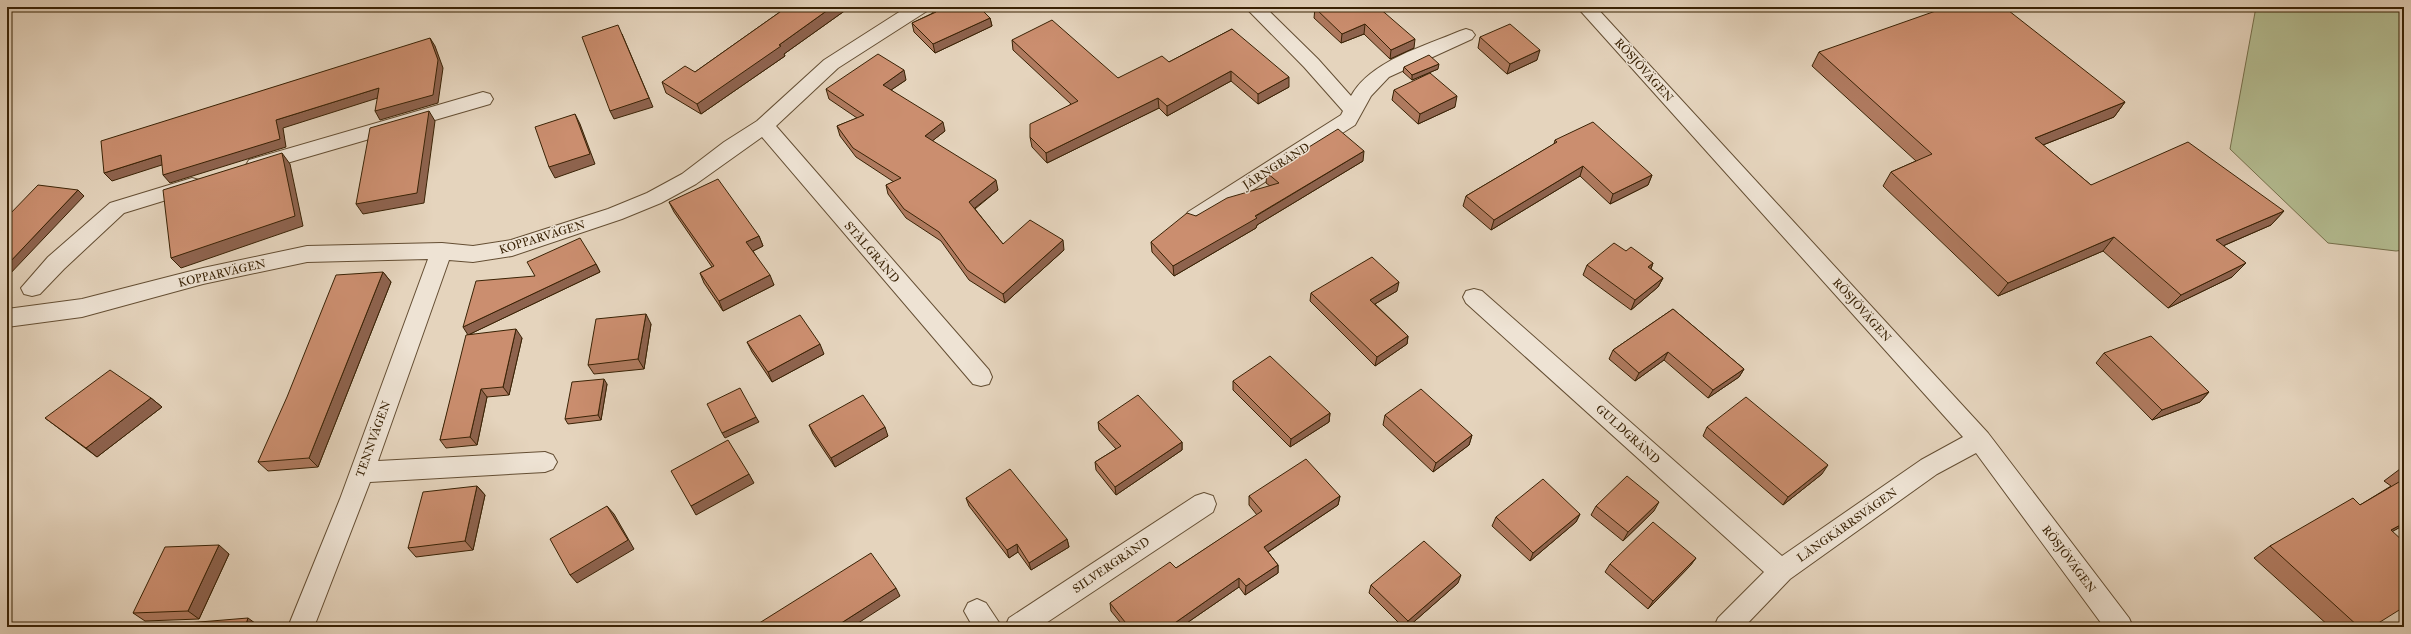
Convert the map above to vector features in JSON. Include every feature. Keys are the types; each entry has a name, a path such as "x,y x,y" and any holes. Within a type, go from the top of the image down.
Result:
{"street":[{"name":"KOPPARVÄGEN","path":"7,318 82,308 203,276 307,254 442,251 473,254 512,248 615,214 654,198 689,179 731,147 764,126 831,64 901,18 921,7"},
{"path":"1254,7 1311,63 1354,111"},
{"name":"RÖSJÖVÄGEN","path":"1586,7 1980,440 2120,627"},
{"name":"JÄRNGRÄND","path":"1195,217 1348,120 1363,92 1382,73 1466,35"},
{"path":"236,171 483,99"},
{"name":"STÅLGRÄND","path":"764,126 981,377"},
{"path":"32,288 56,263 118,208 213,178"},
{"name":"TENNVÄGEN","path":"301,627 361,472 442,251"},
{"name":"GULDGRÄND","path":"1474,297 1781,571"},
{"name":"LÅNGKÄRRSVÄGEN","path":"1727,627 1781,571 1929,466 1980,440"},
{"path":"361,472 545,462"},
{"name":"SILVERGRÄND","path":"1018,627 1204,504"}],"green space":[{"path":"2256,7 2404,7 2404,250 2396,251 2328,243 2230,149"}],"building":[{"path":"787,7 832,7 779,45 781,46 697,104 662,82 685,66 695,72"},
{"path":"935,7 979,7 990,18 933,44 912,23 936,12 932,9"},
{"path":"1356,7 1361,12 1366,7 1378,7 1415,39 1391,50 1365,24 1342,34 1315,8"},
{"path":"1947,7 2004,7 2125,102 2035,138 2091,185 2188,142 2284,211 2216,240 2246,263 2181,295 2114,237 2008,283 1891,172 1932,154 1819,52"},
{"path":"1052,20 1118,78 1162,56 1169,62 1232,29 1289,77 1258,94 1231,71 1167,106 1158,98 1046,153 1030,137 1030,124 1078,101 1012,40"},
{"path":"1510,24 1540,50 1510,64 1480,37"},
{"path":"618,25 649,98 610,111 582,37"},
{"path":"430,38 438,60 433,95 375,111 379,88 276,120 280,139 163,175 161,155 104,173 101,141"},
{"path":"878,54 904,70 883,85 943,122 925,136 996,180 969,202 1003,244 1030,220 1063,240 1003,294 967,270 939,232 904,209 886,185 901,178 853,148 837,126 864,115 826,89"},
{"path":"1429,55 1439,64 1412,75 1404,67"},
{"path":"1430,73 1457,96 1420,114 1394,90"},
{"path":"429,111 417,193 356,204 370,128"},
{"path":"575,114 590,154 549,167 535,127"},
{"path":"1593,122 1652,175 1613,194 1583,166 1494,220 1466,196 1557,142 1555,140"},
{"path":"1338,129 1364,151 1255,216 1257,218 1173,266 1151,242 1187,213 1196,216 1227,198 1279,183 1267,173"},
{"path":"282,153 295,216 171,258 163,190"},
{"path":"718,179 759,236 746,242 770,275 719,301 700,273 714,266 669,202"},
{"path":"38,185 78,190 7,265 7,217"},
{"path":"580,238 596,264 463,327 476,281 535,276 527,262"},
{"path":"1614,243 1626,251 1631,247 1653,263 1648,267 1663,278 1635,300 1587,265"},
{"path":"1372,257 1399,282 1370,300 1408,336 1377,357 1311,293"},
{"path":"383,272 309,458 258,462 287,397 336,275"},
{"path":"1673,309 1744,369 1713,390 1668,352 1639,373 1613,350"},
{"path":"646,314 638,359 588,365 596,319"},
{"path":"800,315 820,344 768,372 747,342"},
{"path":"516,329 503,387 481,389 470,437 440,440 466,335"},
{"path":"2151,336 2209,392 2162,410 2104,353"},
{"path":"1270,356 1330,413 1291,439 1233,381"},
{"path":"110,370 151,398 86,448 45,418"},
{"path":"604,379 598,415 565,419 572,382"},
{"path":"740,388 756,417 722,433 707,404"},
{"path":"1421,389 1472,435 1436,463 1385,415"},
{"path":"863,395 885,427 831,458 809,425"},
{"path":"1138,395 1182,442 1115,487 1095,462 1121,446 1098,422"},
{"path":"1746,397 1828,465 1788,497 1707,427"},
{"path":"728,440 749,474 691,506 671,471"},
{"path":"1306,459 1340,496 1264,547 1278,565 1246,586 1239,578 1169,627 1129,627 1110,603 1170,562 1176,568 1262,511 1249,496"},
{"path":"1010,469 1067,539 1029,563 1017,544 1007,550 966,498"},
{"path":"1627,476 1659,502 1628,532 1596,506"},
{"path":"1543,479 1580,514 1533,553 1496,517"},
{"path":"2404,479 2404,523 2391,530 2404,542 2404,607 2372,627 2359,627 2270,546 2353,498 2360,505"},
{"path":"477,486 465,541 408,548 423,492"},
{"path":"607,506 628,540 570,575 550,539"},
{"path":"1653,522 1696,558 1653,601 1610,564"},
{"path":"1424,541 1461,575 1408,621 1371,585"},
{"path":"219,545 188,611 133,613 165,547"},
{"path":"871,553 896,588 835,627 753,627"},
{"path":"248,618 245,627 185,627 187,623"}]}
